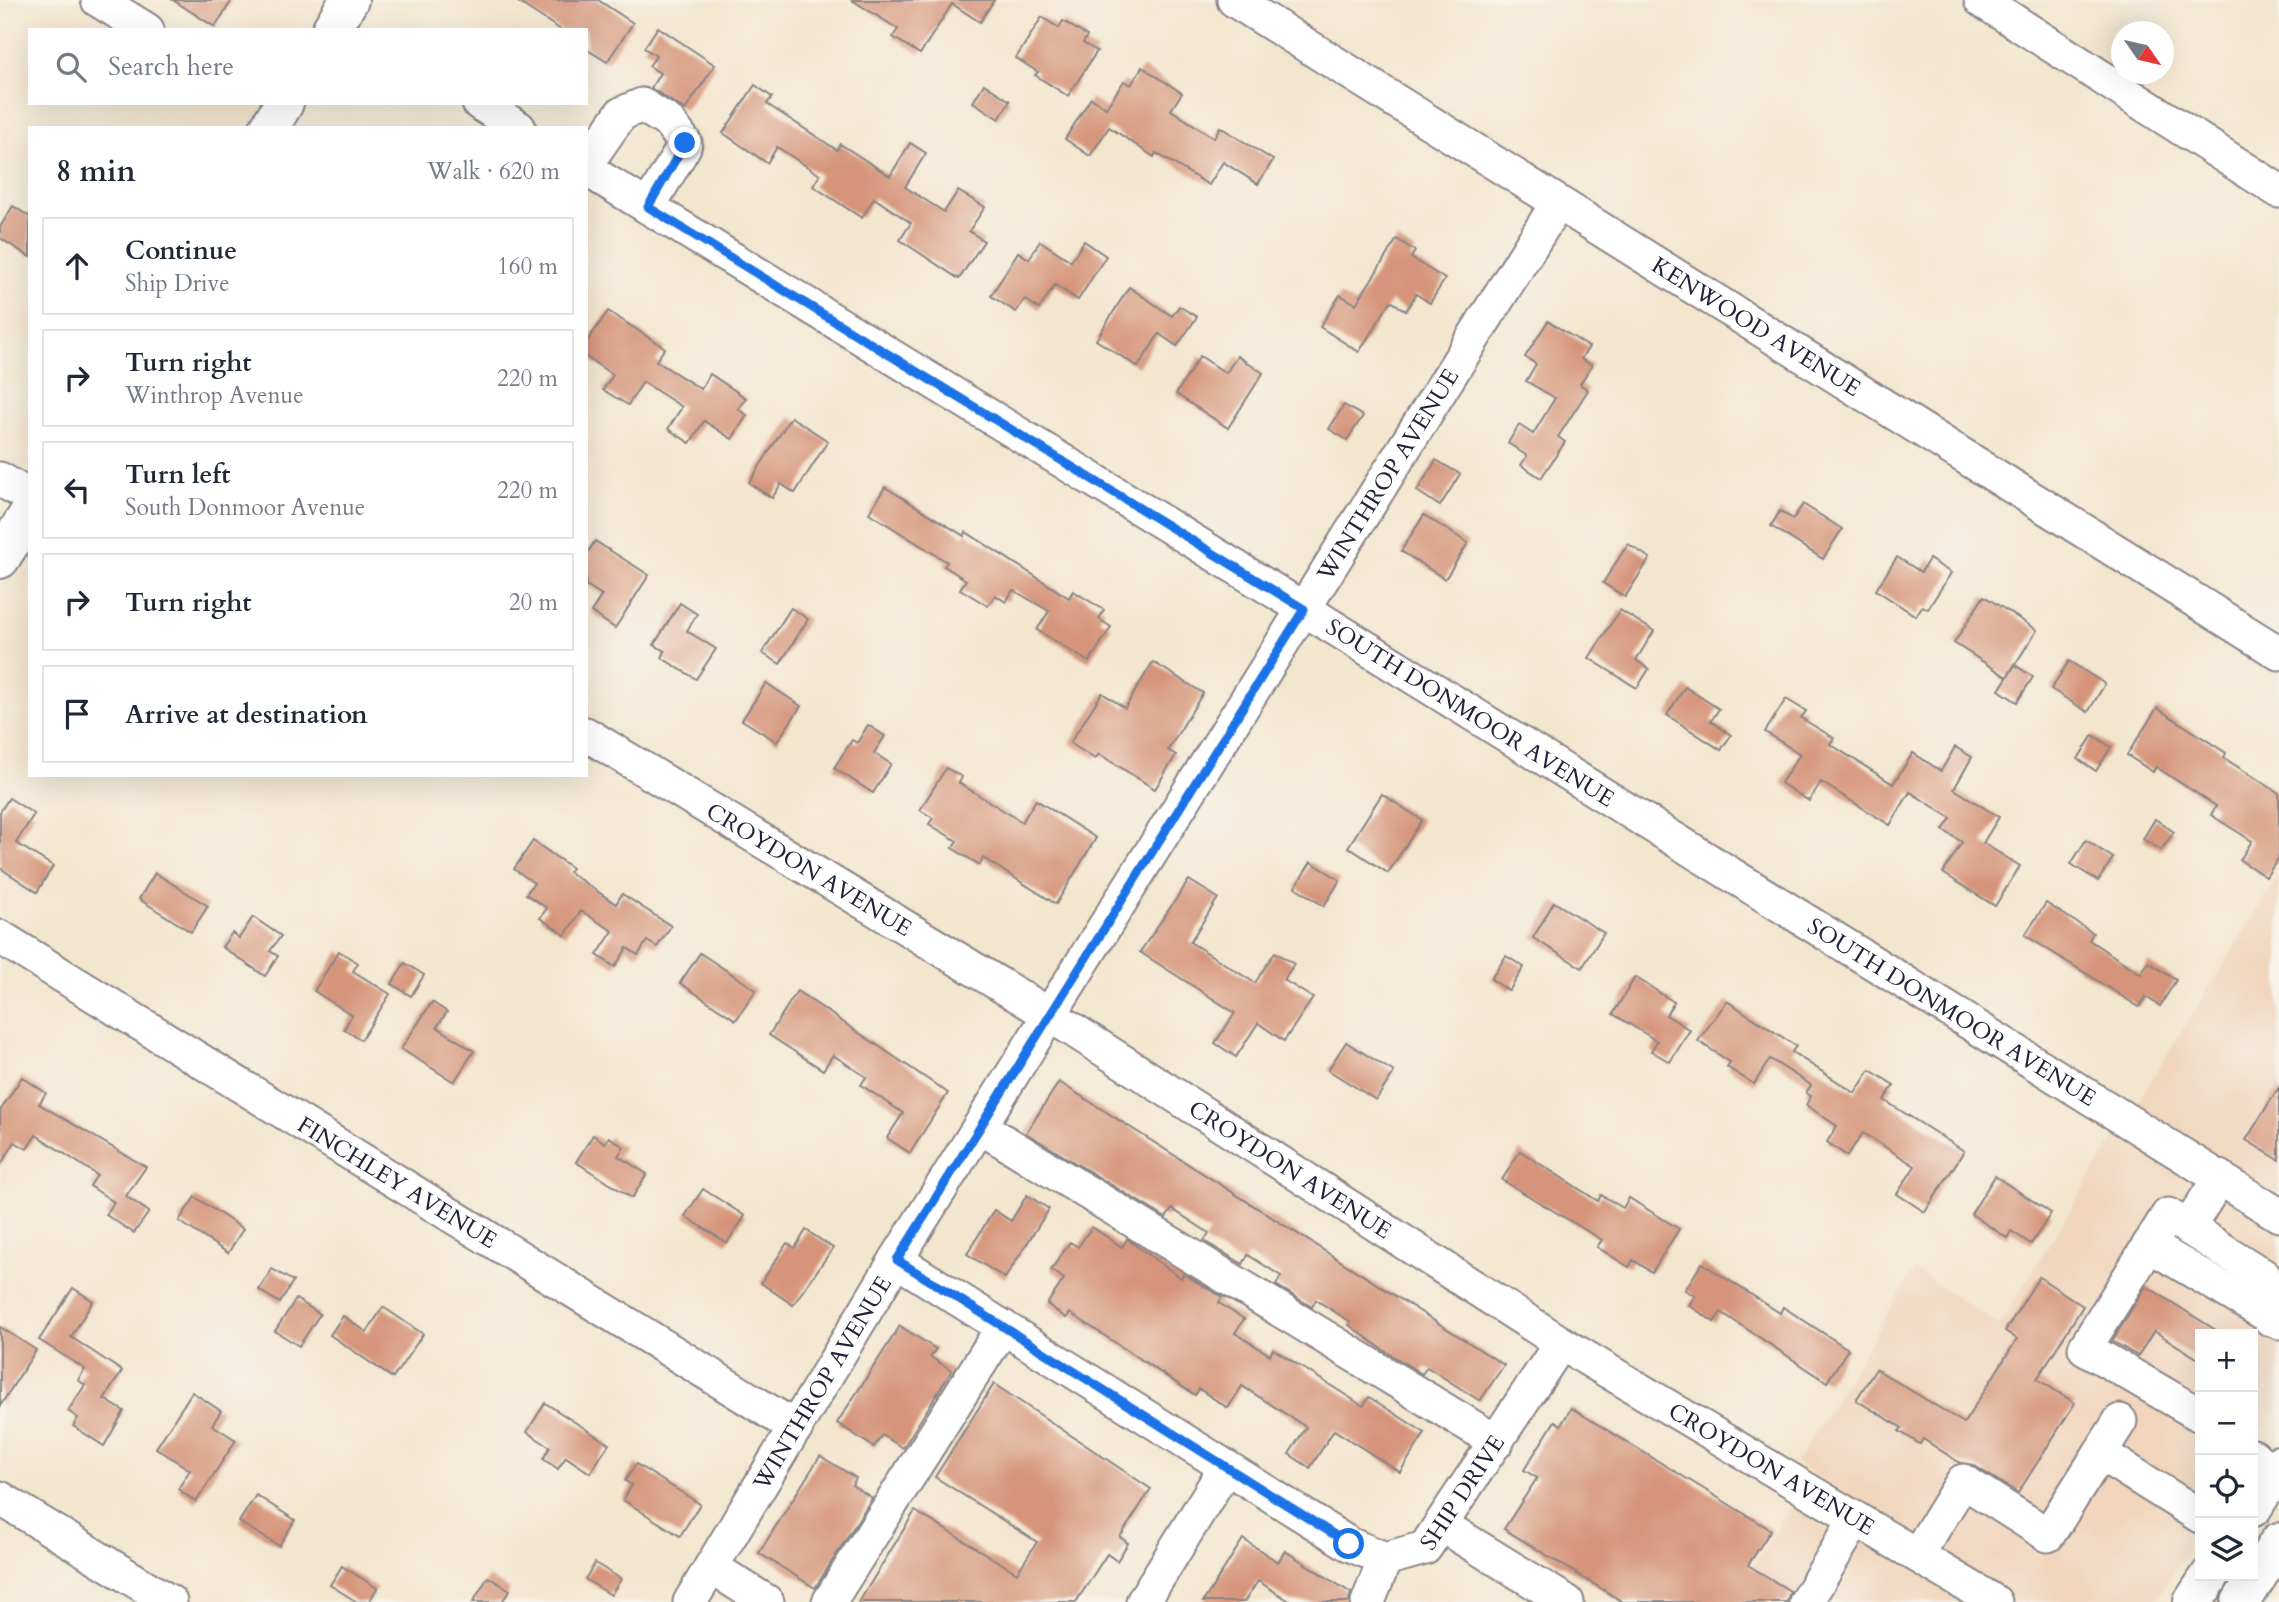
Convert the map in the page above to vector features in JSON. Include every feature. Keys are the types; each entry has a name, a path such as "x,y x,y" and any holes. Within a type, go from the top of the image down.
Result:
{"main road":[{"path":"0,559 28,515"},
{"path":"2258,1493 2268,1465"},
{"path":"2241,1602 2279,1542"},
{"path":"2193,1602 2207,1581"}],"street":[{"path":"98,0 144,28"},
{"name":"KENWOOD AVENUE","path":"1234,0 2279,653"},
{"path":"1980,0 2279,191"},
{"path":"482,105 516,126"},
{"path":"588,164 621,114 642,105 669,122 685,143 648,207"},
{"name":"SOUTH DONMOOR AVENUE","path":"588,168 1304,609 2279,1215"},
{"name":"WINTHROP AVENUE","path":"690,1602 897,1260 1557,204"},
{"path":"0,479 28,496"},
{"name":"CROYDON AVENUE","path":"588,735 1050,1015 1561,1343 1996,1602"},
{"name":"FINCHLEY AVENUE","path":"0,937 796,1428"},
{"path":"980,1127 1497,1442"},
{"path":"2188,1228 2220,1177"},
{"path":"2195,1412 2085,1348 2168,1215 2264,1276 2275,1320"},
{"path":"2149,1245 2275,1320"},
{"path":"897,1260 1349,1544 1385,1559 1368,1602"},
{"path":"829,1602 1003,1327"},
{"name":"SHIP DRIVE","path":"1385,1559 1425,1548 1561,1343"},
{"path":"1917,1555 1963,1481 2048,1535 2120,1421"},
{"path":"2100,1453 2195,1513"},
{"path":"1143,1602 1226,1467"},
{"path":"0,1498 170,1602"},
{"path":"1806,1602 1856,1519"},
{"path":"1441,1525 1567,1602"},
{"path":"711,1567 767,1602"}],"shaded area":[{"path":"2279,875 2279,1402 2258,1436 2258,1329 2195,1329 2195,1537 2155,1602 2011,1602 1796,1463 1914,1270 1999,1325"},
{"path":"1798,1495 1968,1602 1731,1602"}],"building":[{"path":"173,0 232,0 215,27"},
{"path":"515,0 598,0 633,23 607,62 588,50 588,28 558,28"},
{"path":"852,0 994,0 980,22 952,4 920,54 893,37 898,29"},
{"path":"1042,17 1059,28 1063,21 1087,36 1083,43 1097,51 1068,96 1035,75 1038,72 1016,58"},
{"path":"658,27 715,65 685,110 651,88 660,73 649,66 656,56 644,48"},
{"path":"1142,67 1182,93 1171,110 1214,138 1220,127 1273,160 1258,184 1223,162 1209,185 1156,153 1154,157 1109,127 1090,156 1065,139 1091,98 1106,108 1124,81 1131,85"},
{"path":"984,84 1010,101 999,119 973,102"},
{"path":"755,85 772,97 767,104 837,150 840,144 890,176 910,143 926,153 905,187 944,212 958,191 985,207 969,231 984,241 959,279 900,240 911,223 874,198 862,218 813,186 820,175 777,147 767,163 723,133"},
{"path":"13,206 28,216 28,256 0,238 0,227"},
{"path":"1397,239 1415,251 1411,258 1445,279 1430,303 1416,294 1406,311 1391,301 1359,352 1320,327 1340,295 1356,304"},
{"path":"1040,241 1071,261 1084,241 1106,256 1078,300 1055,285 1039,309 1025,299 1016,312 991,296 1018,252 1029,259"},
{"path":"1129,287 1172,316 1179,306 1197,317 1177,346 1159,334 1138,367 1096,340"},
{"path":"608,311 665,348 656,361 701,389 710,374 746,398 738,409 747,415 732,439 704,421 690,443 668,429 682,407 643,382 628,405 603,390 613,375 588,358 588,340"},
{"path":"1548,321 1589,347 1581,359 1592,365 1580,384 1588,390 1558,437 1565,442 1541,478 1521,465 1527,456 1508,443 1519,425 1533,434 1555,398 1526,381 1536,364 1525,357"},
{"path":"1200,356 1226,373 1237,356 1263,373 1228,428 1176,394"},
{"path":"1344,405 1363,416 1347,440 1329,429"},
{"path":"791,417 828,441 795,493 781,484 772,498 749,483"},
{"path":"1436,460 1460,474 1440,506 1417,491"},
{"path":"885,487 964,536 966,532 1069,598 1073,591 1104,610 1099,619 1111,627 1089,662 1037,630 1049,611 1013,590 1006,602 995,595 988,606 960,589 966,580 944,566 947,562 869,513"},
{"path":"1803,504 1842,529 1823,559 1771,526 1780,511 1793,519"},
{"path":"1424,515 1468,543 1445,579 1401,551"},
{"path":"595,541 649,575 615,628 591,612 602,595 588,586 588,552"},
{"path":"1628,544 1650,558 1625,597 1603,583"},
{"path":"1897,557 1921,572 1929,559 1951,573 1928,609 1922,606 1916,616 1876,590"},
{"path":"1984,596 2037,630 2007,677 1954,643"},
{"path":"680,603 697,614 687,631 716,649 696,679 662,658 665,651 654,645"},
{"path":"791,608 808,619 780,664 762,653"},
{"path":"1620,610 1654,631 1636,660 1649,669 1637,688 1589,658"},
{"path":"2069,661 2105,684 2088,712 2051,689"},
{"path":"1153,662 1203,693 1168,750 1176,755 1155,789 1099,754 1095,759 1070,743 1102,693 1125,708"},
{"path":"2015,665 2033,677 2017,702 1999,690"},
{"path":"766,683 801,706 777,742 742,720"},
{"path":"1685,687 1719,709 1711,721 1731,735 1721,750 1667,715"},
{"path":"1786,699 1806,711 1801,718 1834,738 1830,744 1893,784 1913,753 1941,771 1955,747 1972,757 1954,789 1999,817 1983,843 2020,866 1995,906 1943,873 1962,842 1943,830 1951,818 1910,792 1890,825 1821,782 1809,801 1781,783 1800,754 1765,732"},
{"path":"2157,708 2226,753 2224,758 2279,793 2279,857 2266,877 2240,860 2252,841 2211,815 2216,806 2156,767 2153,772 2127,755"},
{"path":"868,725 885,736 874,753 891,764 873,793 834,768 852,740 857,743"},
{"path":"2093,735 2111,747 2096,771 2078,759"},
{"path":"946,768 962,777 959,783 1022,822 1036,800 1096,838 1056,904 983,858 980,865 952,848 957,841 929,824 933,818 920,810"},
{"path":"1382,794 1422,820 1388,873 1348,847"},
{"path":"9,798 34,814 16,843 53,866 37,892 0,868 0,812"},
{"path":"2155,819 2174,832 2161,850 2143,839"},
{"path":"2086,840 2113,858 2098,881 2071,864"},
{"path":"533,841 572,868 569,872 616,904 622,894 671,926 657,947 647,941 638,955 627,948 615,967 597,955 613,931 581,911 565,935 540,918 547,908 526,894 534,883 514,869"},
{"path":"1311,862 1340,880 1324,906 1295,887"},
{"path":"155,873 208,906 191,932 139,899"},
{"path":"1189,880 1218,898 1190,942 1255,983 1275,952 1294,964 1284,980 1313,998 1284,1041 1258,1023 1236,1057 1215,1043 1235,1013 1140,952"},
{"path":"1554,902 1604,933 1582,968 1533,938"},
{"path":"2046,903 2093,933 2089,940 2141,974 2148,962 2176,980 2160,1006 2146,997 2139,1007 2025,935"},
{"path":"253,917 281,936 270,951 278,956 265,976 222,947 232,933 239,938"},
{"path":"339,951 358,963 353,971 390,994 361,1040 344,1029 352,1015 314,991"},
{"path":"700,953 756,990 736,1020 680,983"},
{"path":"1506,956 1524,967 1509,991 1491,979"},
{"path":"405,963 424,975 411,996 392,984"},
{"path":"1635,977 1674,1002 1666,1015 1690,1030 1670,1062 1651,1051 1657,1041 1613,1014"},
{"path":"797,991 948,1093 910,1153 887,1138 903,1113 861,1085 866,1077 833,1055 823,1070 769,1035"},
{"path":"1727,1001 1796,1046 1792,1052 1855,1093 1870,1070 1894,1085 1884,1100 1964,1151 1925,1212 1897,1194 1915,1166 1863,1133 1847,1156 1827,1142 1837,1126 1806,1105 1811,1096 1806,1093 1811,1085 1770,1059 1754,1084 1727,1067 1730,1062 1698,1041"},
{"path":"432,1002 447,1012 437,1027 474,1051 454,1082 401,1049"},
{"path":"1346,1042 1394,1072 1376,1100 1328,1070"},
{"path":"22,1077 46,1093 39,1104 146,1167 126,1196 149,1212 134,1233 106,1215 114,1202 90,1186 97,1175 36,1135 27,1149 15,1142 0,1166 0,1111"},
{"path":"1059,1082 1504,1365 1480,1401 1427,1367 1422,1374 1385,1351 1349,1325 1351,1322 1316,1300 1312,1307 1276,1285 1281,1276 1248,1255 1243,1264 1204,1241 1209,1233 1172,1209 1166,1218 1026,1133"},
{"path":"2279,1087 2279,1160 2246,1140"},
{"path":"593,1135 605,1143 609,1137 624,1147 618,1156 647,1174 632,1198 576,1162"},
{"path":"1520,1151 1598,1201 1601,1195 1623,1208 1629,1198 1679,1229 1652,1272 1633,1260 1629,1267 1597,1247 1602,1240 1502,1180"},
{"path":"1995,1176 2051,1213 2031,1244 2011,1231 2007,1238 1971,1214"},
{"path":"703,1189 745,1216 727,1243 685,1216"},
{"path":"1027,1195 1049,1209 1005,1278 967,1254 994,1210 1011,1221"},
{"path":"195,1197 243,1229 228,1253 179,1221"},
{"path":"1092,1227 1122,1247 1127,1239 1181,1278 1183,1274 1222,1297 1219,1303 1244,1319 1235,1333 1270,1355 1273,1349 1363,1406 1369,1397 1425,1433 1400,1472 1334,1430 1310,1468 1289,1454 1306,1427 1242,1386 1228,1408 1199,1389 1195,1395 1070,1313 1066,1318 1047,1304 1064,1279 1051,1270 1070,1242 1078,1247"},
{"path":"806,1230 833,1248 793,1305 761,1283 787,1243 795,1248"},
{"path":"1702,1263 1780,1313 1783,1307 1848,1349 1827,1382 1721,1312 1714,1322 1689,1305 1695,1296 1685,1290"},
{"path":"272,1269 293,1281 280,1303 259,1290"},
{"path":"2039,1277 2083,1306 2037,1379 2075,1403 2018,1493 1973,1465 1960,1463 1923,1439 1920,1444 1899,1431 1902,1428 1856,1400 1876,1369 1964,1423 2017,1339 2005,1331"},
{"path":"2146,1286 2214,1329 2195,1329 2195,1357 2154,1331 2138,1356 2112,1341"},
{"path":"73,1288 93,1301 71,1337 122,1371 104,1399 124,1411 104,1446 73,1426 78,1418 68,1411 85,1385 78,1380 85,1369 39,1340"},
{"path":"296,1299 320,1314 299,1346 275,1331"},
{"path":"383,1307 423,1334 393,1378 330,1335 343,1316 367,1332"},
{"path":"900,1326 936,1349 930,1357 952,1370 903,1448 882,1435 874,1447 837,1423"},
{"path":"0,1327 36,1350 0,1406"},
{"path":"994,1384 1151,1489 1120,1537 1128,1543 1117,1561 1107,1554 1076,1602 859,1602 915,1511 1017,1573 1037,1542 935,1477"},
{"path":"192,1392 221,1411 212,1425 236,1440 196,1502 178,1489 190,1470 156,1448"},
{"path":"545,1403 609,1444 590,1473 566,1457 558,1469 543,1459 550,1447 527,1432"},
{"path":"1571,1408 1771,1530 1748,1565 1790,1591 1787,1602 1623,1602 1504,1529 1537,1478 1524,1470 1555,1421 1561,1425"},
{"path":"820,1456 856,1478 852,1485 872,1498 815,1588 759,1553"},
{"path":"636,1464 700,1504 680,1536 623,1500 632,1485 625,1481"},
{"path":"256,1495 295,1520 279,1546 239,1522"},
{"path":"1243,1539 1278,1562 1285,1551 1351,1593 1349,1602 1291,1602 1258,1581 1244,1602 1203,1602"},
{"path":"595,1563 621,1579 611,1595 585,1579"},
{"path":"342,1566 377,1588 369,1602 357,1602 330,1585"},
{"path":"488,1577 510,1590 502,1602 473,1602"}],"route":[{"path":"685,143 648,207 1304,609 897,1260 1349,1544"}]}
